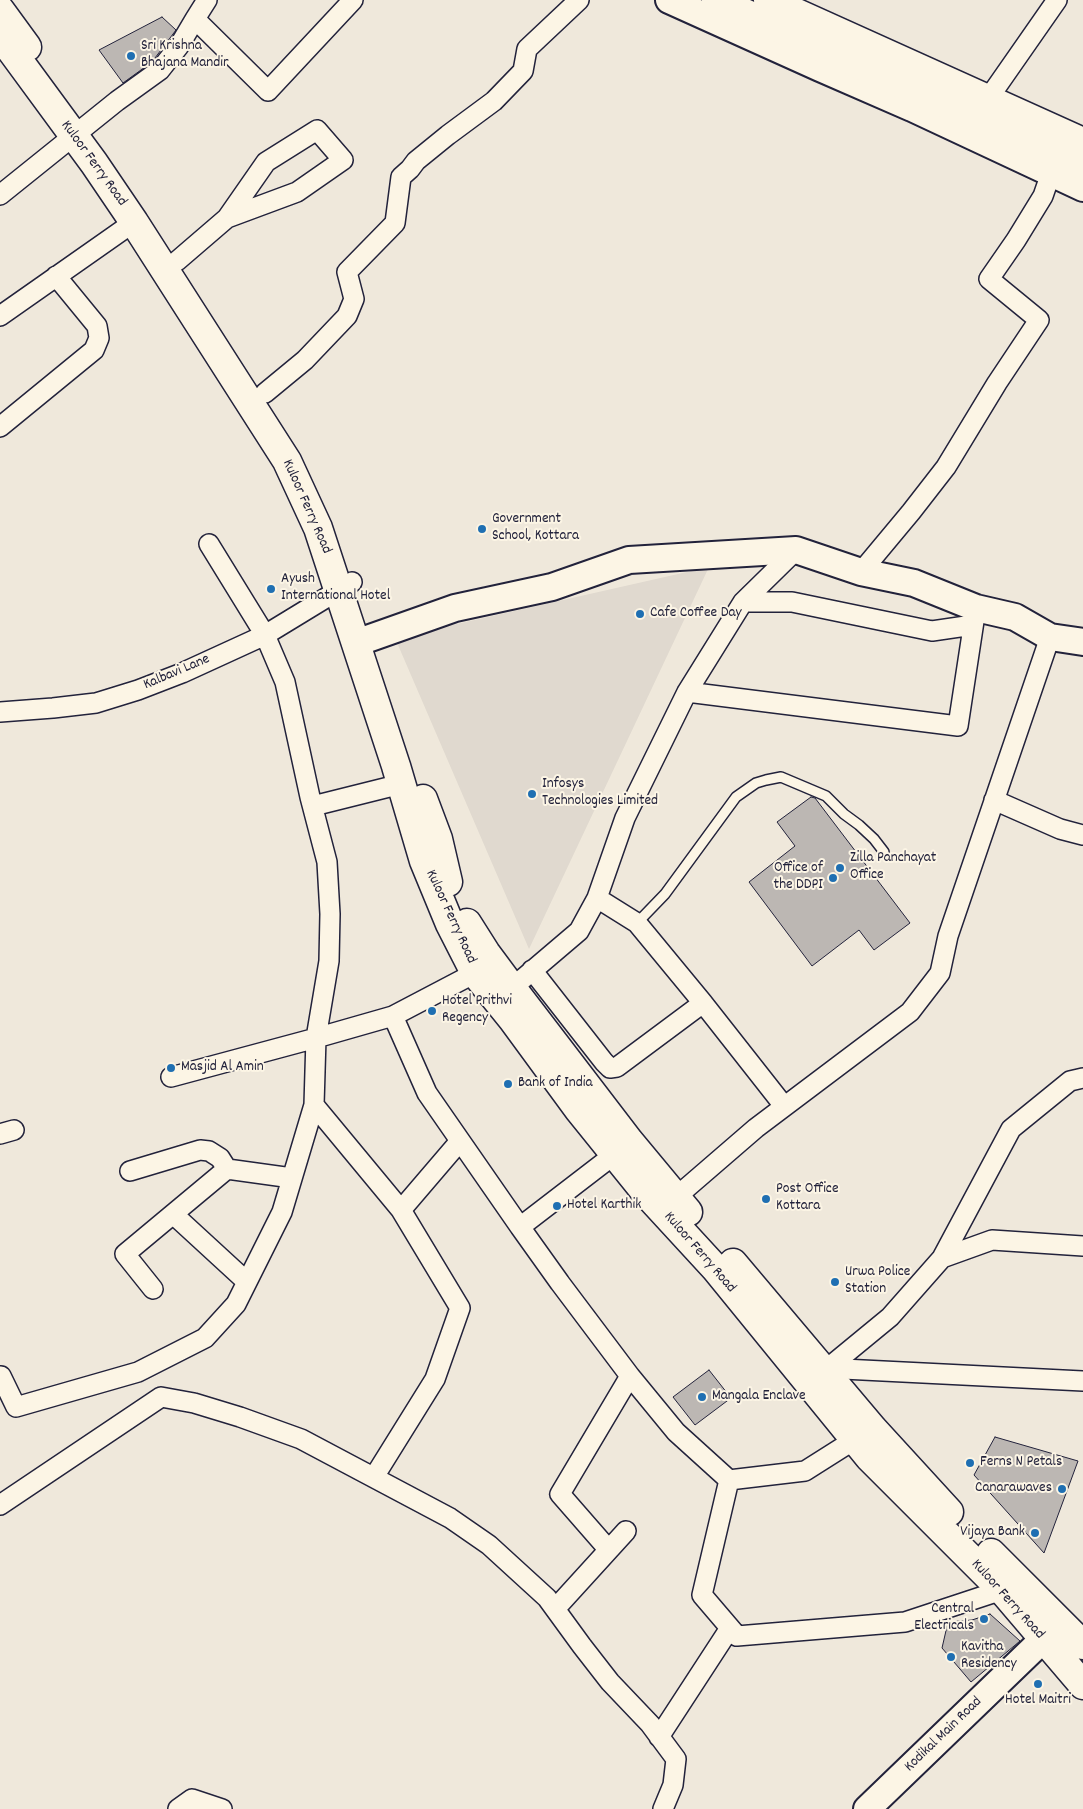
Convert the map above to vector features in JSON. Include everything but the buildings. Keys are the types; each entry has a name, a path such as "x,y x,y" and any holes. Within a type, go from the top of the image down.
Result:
{"main road":[{"path":"716,0 1083,166"},
{"path":"782,3 1083,142"},
{"name":"Kuloor Ferry Road","path":"0,10 287,461 346,586 364,640 438,839 452,899 486,953 629,1141 668,1203 715,1268 854,1440 1002,1590 1052,1631 1083,1645"},
{"name":"Kuloor Ferry Road","path":"0,35 79,132 123,177 287,426 335,522 346,586"},
{"name":"Kuloor Ferry Road","path":"364,640 401,784 424,862 450,924 475,973 513,1020 578,1110 615,1154 754,1287 826,1368 873,1429 949,1512 1052,1631 1083,1685"}],"street":[{"path":"0,195 160,70 179,46 207,0"},
{"path":"195,18 268,91 353,0"},
{"path":"265,393 305,360 347,316 354,299 347,272 395,223 401,177 448,135 494,101 523,70 527,49 579,0"},
{"path":"668,0 912,108 1083,188"},
{"path":"988,99 1057,0"},
{"path":"177,261 227,218 266,162 318,130 343,160 297,192 227,218"},
{"path":"861,572 946,467 1039,320 989,279 1043,196 1051,173"},
{"path":"0,316 134,222"},
{"path":"0,427 94,350 99,338 97,326 56,276"},
{"path":"0,1376 16,1407 138,1372 205,1338 236,1304 282,1212 314,1105 316,1038 329,961 330,914 327,862 286,682 265,636 209,544"},
{"path":"512,988 579,931 597,898 625,818 686,692 742,602 796,550"},
{"path":"364,640 455,608 552,587 629,560 796,550 861,572 914,583 974,616"},
{"name":"Kalbavi Lane","path":"0,712 53,708 96,702 138,690 182,673 265,636 346,586"},
{"path":"742,602 792,602 932,631 974,616 1015,617 1050,637 1083,642"},
{"path":"686,692 958,726 974,616"},
{"path":"668,1203 756,1128 910,1012 940,973 948,936 1050,637"},
{"path":"313,806 401,784"},
{"path":"994,800 1060,829 1083,836"},
{"path":"597,898 637,923 703,1002 784,1106"},
{"path":"532,970 610,1068 617,1067 703,1002"},
{"path":"172,1077 393,1016 475,973"},
{"path":"393,1016 427,1093 560,1283 630,1376 676,1432 730,1480 805,1471 854,1440"},
{"path":"826,1368 890,1317 942,1258 1011,1129 1070,1081 1083,1078"},
{"path":"314,1105 402,1210 460,1308 435,1379 374,1477"},
{"path":"402,1210 460,1141"},
{"path":"130,1171 200,1150 210,1151 220,1158 227,1169"},
{"path":"520,1227 615,1154"},
{"path":"153,1289 125,1254 227,1169 292,1178"},
{"path":"173,1214 247,1282"},
{"path":"942,1258 992,1240 1083,1246"},
{"path":"826,1368 1083,1381"},
{"path":"608,1549 560,1494 630,1376"},
{"path":"0,1505 162,1397 204,1406 301,1439 450,1518 489,1545 548,1598 610,1682 676,1759 673,1785 663,1809"},
{"path":"730,1480 702,1595 737,1636 905,1622 1002,1590"},
{"path":"555,1609 626,1531"},
{"path":"659,1737 730,1628"},
{"name":"Kodikal Main Road","path":"867,1809 1052,1631"},
{"path":"178,1809 192,1799 222,1809"}],"lane":[{"path":"637,923 665,894 736,797 756,783 766,780 781,777 826,796 874,839 884,852"}],"shaded area":[{"name":"Infosys Technologies Limited","path":"709,567 529,949 395,638"}],"place":[{"name":"Sri Krishna Bhajana Mandir","path":"131,56"},
{"name":"Government School, Kottara","path":"482,529"},
{"name":"Ayush International Hotel","path":"271,589"},
{"name":"Cafe Coffee Day","path":"640,614"},
{"name":"Infosys Technologies Limited","path":"532,794"},
{"name":"Zilla Panchayat Office","path":"840,868"},
{"name":"Office of the DDPI","path":"833,878"},
{"name":"Hotel Prithvi Regency","path":"432,1011"},
{"name":"Masjid Al Amin","path":"171,1068"},
{"name":"Bank of India","path":"508,1084"},
{"name":"Post Office Kottara","path":"766,1199"},
{"name":"Hotel Karthik","path":"557,1206"},
{"name":"Urwa Police Station","path":"835,1282"},
{"name":"Mangala Enclave","path":"702,1397"},
{"name":"Ferns N Petals","path":"970,1463"},
{"name":"Canarawaves","path":"1062,1489"},
{"name":"Vijaya Bank","path":"1035,1533"},
{"name":"Central Electricals","path":"984,1619"},
{"name":"Kavitha Residency","path":"951,1657"},
{"name":"Hotel Maitri","path":"1038,1684"}]}
